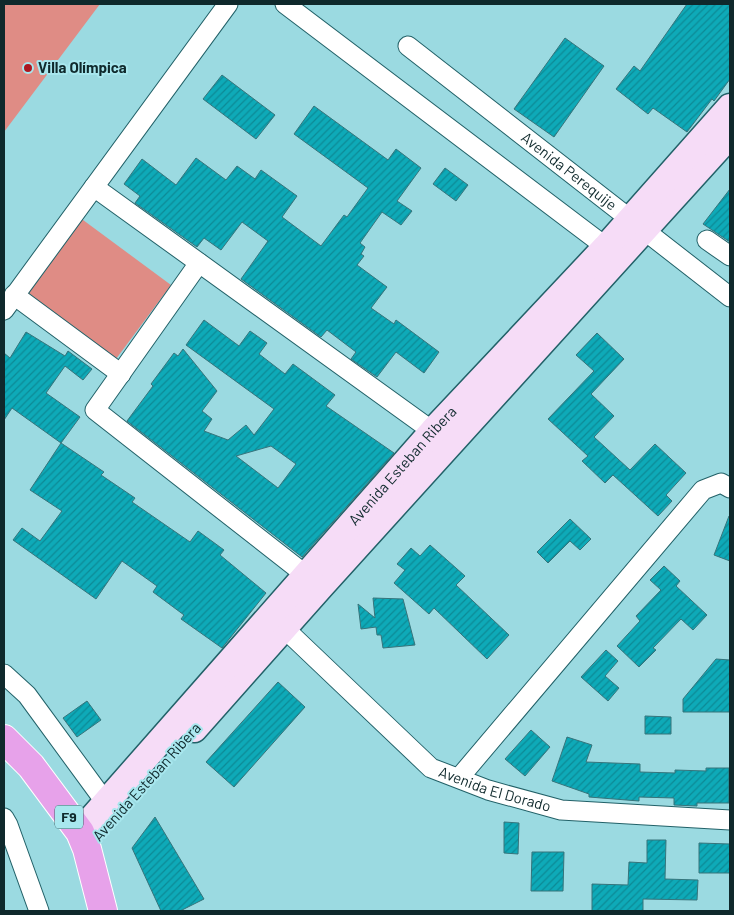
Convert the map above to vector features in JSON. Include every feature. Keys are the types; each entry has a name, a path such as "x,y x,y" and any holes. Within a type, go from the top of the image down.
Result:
{"highway":[{"name":"F9","path":"4,739 31,766 84,840 103,911"}],"main road":[{"name":"Avenida Esteban Ribera","path":"84,840 106,803 314,581 606,247 638,224 730,107"},
{"name":"Avenida Esteban Ribera","path":"441,438 638,224 730,136"},
{"name":"Avenida Esteban Ribera","path":"84,840 285,628 314,581"}],"street":[{"path":"121,374 9,303 228,4"},
{"path":"285,4 606,247"},
{"name":"Avenida Perequije","path":"408,46 730,297"},
{"path":"94,187 441,438"},
{"path":"707,240 730,256"},
{"path":"199,263 95,410 314,581"},
{"path":"459,778 703,490 721,483 730,488"},
{"name":"Avenida El Dorado","path":"285,628 432,768 488,790 561,810 730,820"},
{"path":"4,674 27,695 106,803"},
{"path":"4,818 39,911"}],"shaded area":[{"name":"Villa Olímpica","path":"4,4 100,4 4,132"},
{"path":"79,217 171,285 116,359 24,291"}],"building":[{"path":"687,4 730,4 730,79 687,132 653,108 648,114 616,89 634,66 640,71"},
{"path":"565,38 604,66 554,137 514,109"},
{"path":"222,75 275,115 256,139 203,99"},
{"path":"314,106 388,160 396,149 421,168 397,201 412,211 401,225 382,212 360,243 365,247 361,254 364,256 357,265 387,287 371,308 394,324 396,320 439,352 424,373 396,352 377,377 351,359 356,352 327,330 321,337 241,279 268,241 242,222 221,250 204,238 197,247 135,203 140,196 124,184 142,159 176,185 196,158 226,180 237,166 255,179 261,170 297,196 282,217 321,246 344,215 347,217 368,188 294,134"},
{"path":"445,168 468,185 456,201 433,184"},
{"path":"730,189 730,242 703,224"},
{"path":"204,320 239,346 250,331 267,343 259,354 285,374 293,364 335,395 326,406 394,453 302,557 127,421 174,353 178,356 183,349 217,391 202,411 212,419 204,431 228,440 246,425 254,435 274,409 186,345","holes":["271,446 296,464 278,488 236,456"]},
{"path":"26,332 65,356 68,351 92,369 83,380 65,366 46,393 80,417 61,443 12,408 4,420 4,353 10,358"},
{"path":"597,333 624,359 591,394 614,416 594,437 630,470 655,444 686,473 666,495 672,501 658,516 613,475 605,483 582,461 588,456 548,419 594,371 576,355"},
{"path":"61,443 104,472 101,475 135,498 132,502 190,542 198,531 224,550 220,555 266,593 222,648 181,619 184,615 153,592 157,586 122,561 96,599 13,540 22,528 40,541 62,511 30,490"},
{"path":"730,516 730,561 714,555"},
{"path":"570,519 591,539 580,550 570,541 548,563 537,552"},
{"path":"430,545 465,576 456,585 509,635 487,659 434,608 429,614 394,583 405,570 397,564 411,548 420,556"},
{"path":"664,566 680,581 676,586 707,615 693,630 681,619 653,648 656,650 639,667 617,646 640,621 636,616 661,590 650,580"},
{"path":"373,598 403,599 415,645 383,648 381,635 377,635 376,627 361,629 358,604 375,618"},
{"path":"606,650 618,661 605,676 619,688 608,701 581,677"},
{"path":"716,659 730,660 730,712 683,712 683,699"},
{"path":"278,682 305,707 234,787 206,762"},
{"path":"87,701 101,720 77,737 63,718"},
{"path":"645,716 671,717 671,734 645,734"},
{"path":"531,730 550,747 525,776 505,759"},
{"path":"567,737 592,745 586,762 640,764 640,772 675,773 675,770 706,771 706,768 729,768 729,803 697,803 697,806 674,805 674,798 639,797 639,801 589,797 589,794 552,781"},
{"path":"155,817 204,899 180,911 161,911 132,848"},
{"path":"504,822 519,823 518,854 504,853"},
{"path":"647,840 666,840 665,879 698,880 697,900 643,899 643,911 592,911 592,884 628,885 629,862 647,863"},
{"path":"699,843 730,844 730,873 699,873"},
{"path":"532,852 564,852 563,891 531,891"}],"place":[{"name":"Villa Olímpica","path":"28,68"}]}
